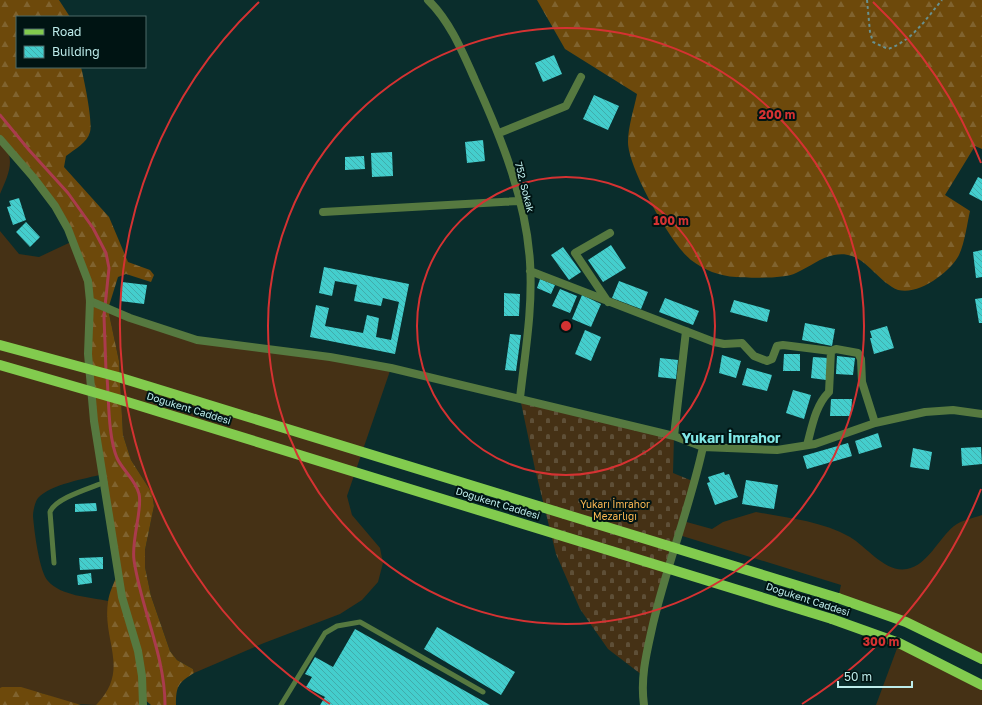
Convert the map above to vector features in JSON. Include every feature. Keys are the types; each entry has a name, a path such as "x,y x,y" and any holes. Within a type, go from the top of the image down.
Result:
{"main road":[{"name":"Doğukent Caddesi","path":"0,345 118,377 838,598 906,622 982,659"},
{"name":"Doğukent Caddesi","path":"0,365 136,404 832,619 899,643 982,685"}],"street":[{"name":"752. Sokak","path":"430,1 443,17 454,38 499,133 519,201 526,235 530,271 529,322 520,398"},
{"path":"499,133 566,106 581,78"},
{"path":"0,139 33,177 55,206 68,229 88,281 90,301 88,354 90,384 122,597 138,651 142,676 143,705"},
{"path":"323,212 519,201"},
{"path":"608,302 575,253 610,233"},
{"path":"530,271 714,342 724,344 742,343 754,356 767,361 772,359 777,346 783,345 831,352 836,350 855,352 860,355 862,382 875,423"},
{"path":"90,301 130,318 197,340 330,357 391,368 674,436 703,448 777,450 806,445 875,423 925,412 953,410 982,414"},
{"path":"674,436 686,331"},
{"path":"806,445 821,400 829,392 831,352"},
{"path":"644,705 642,675 661,589 695,482 703,448"}],"lane":[{"path":"54,563 50,512 52,506 60,500 105,482"},
{"path":"281,705 325,633 337,626 360,622 484,692"}],"path":[{"path":"867,0 870,32 873,42 888,49 900,45 914,35 942,0"}],"green space":[{"path":"0,0 59,0 69,16 16,16 16,68 81,68 91,127 88,136 83,143 66,156 64,167 109,217 128,262 150,270 154,275 151,282 126,274 118,277 108,309 119,361 123,435 131,460 152,493 154,506 145,550 145,567 151,596 170,651 177,660 193,669 194,673 184,680 177,689 176,705 151,705 143,698 143,705 96,705 106,692 112,680 114,667 107,616 110,592 117,575 90,385 90,301 68,229 0,139"},
{"path":"537,0 982,0 982,149 975,146 945,195 970,211 959,255 948,270 939,277 920,288 910,290 900,290 892,287 866,264 852,256 844,254 829,256 791,275 775,277 749,278 730,276 718,274 701,267 691,260 683,251 662,222 635,169 630,154 628,136 637,94 565,49"},
{"path":"0,139 8,153 10,166 0,194"},
{"path":"0,231 19,254 39,257 73,241 88,281 103,474 69,483 44,493 37,500 34,507 33,516 42,569 48,581 60,590 68,593 108,601 114,653 114,673 110,689 96,705 72,704 41,693 0,688"},
{"path":"108,309 176,333 391,368 347,496 352,515 380,548 383,563 378,582 362,600 340,614 264,643 194,673 193,669 177,660 170,651 151,596 145,567 145,550 154,506 152,493 131,460 123,435 119,361"},
{"name":"Yukarı İmrahor Mezarlığı","path":"520,398 674,436 673,473 695,482 642,675 608,649 580,609 556,554 535,469"},
{"path":"756,512 828,527 850,537 884,563 899,569 914,567 927,557 948,531 954,526 963,521 982,515 982,659 838,598 841,585 679,535 683,521 712,529 723,522"},
{"path":"899,643 982,685 982,705 876,705"},
{"path":"21,687 81,705 0,705 0,688"}],"building":[{"path":"554,55 562,74 543,82 535,63"},
{"path":"594,95 619,106 608,130 583,119"},
{"path":"483,140 485,161 467,163 465,142"},
{"path":"392,152 393,176 372,177 371,153"},
{"path":"364,156 365,169 345,170 345,157"},
{"path":"978,177 982,179 982,201 969,194"},
{"path":"19,198 26,220 13,225 7,207 11,206 9,201"},
{"path":"26,222 40,237 30,247 16,232"},
{"path":"611,245 626,268 603,282 588,260"},
{"path":"563,247 581,272 569,280 551,255"},
{"path":"982,250 982,277 976,278 973,252"},
{"path":"324,267 409,284 395,354 310,337 316,305 329,308 325,326 363,333 367,315 379,318 376,337 391,340 399,302 383,298 381,306 354,301 357,285 335,281 332,296 319,293"},
{"path":"540,279 555,285 551,294 537,288"},
{"path":"619,281 648,292 641,309 612,298"},
{"path":"122,282 147,285 144,304 120,301"},
{"path":"560,289 577,296 570,313 552,306"},
{"path":"504,293 520,294 519,316 504,316"},
{"path":"582,295 601,304 591,327 572,319"},
{"path":"665,298 699,311 693,325 659,312"},
{"path":"982,298 982,323 979,323 975,299"},
{"path":"734,300 770,310 767,322 730,312"},
{"path":"805,323 835,329 832,346 802,340"},
{"path":"887,326 894,348 874,354 870,331"},
{"path":"585,330 601,337 591,361 575,354"},
{"path":"510,334 521,335 516,371 505,370"},
{"path":"784,354 800,354 800,371 783,371"},
{"path":"722,355 741,361 736,378 719,373"},
{"path":"837,356 855,358 853,375 836,374"},
{"path":"813,357 828,358 826,380 811,378"},
{"path":"660,358 678,360 676,379 658,377"},
{"path":"747,368 772,375 767,391 742,385"},
{"path":"793,390 811,395 804,419 786,413"},
{"path":"831,399 852,399 851,416 830,416"},
{"path":"878,433 882,447 859,454 855,441"},
{"path":"848,443 852,456 807,469 803,456"},
{"path":"981,447 982,464 962,466 961,448"},
{"path":"913,448 932,452 929,470 910,467"},
{"path":"724,472 725,475 729,474 738,497 715,505 707,483 710,482 708,477"},
{"path":"746,480 778,485 774,509 742,504"},
{"path":"96,503 97,511 75,512 75,504"},
{"path":"103,557 103,569 80,570 79,558"},
{"path":"91,573 92,583 78,585 77,575"},
{"path":"437,627 515,672 501,695 424,649"},
{"path":"355,629 490,705 320,705 325,697 306,687 312,677 305,674 315,657 333,667"}],"waterway":[{"path":"0,115 68,193 93,228 106,253 109,268 104,316 106,371"},
{"path":"107,377 110,429 114,449 117,458 135,484 139,494 140,500 134,543 134,560 137,578 161,668 165,705"}],"district":[{"name":"Yukarı İmrahor","path":"731,437"}]}
